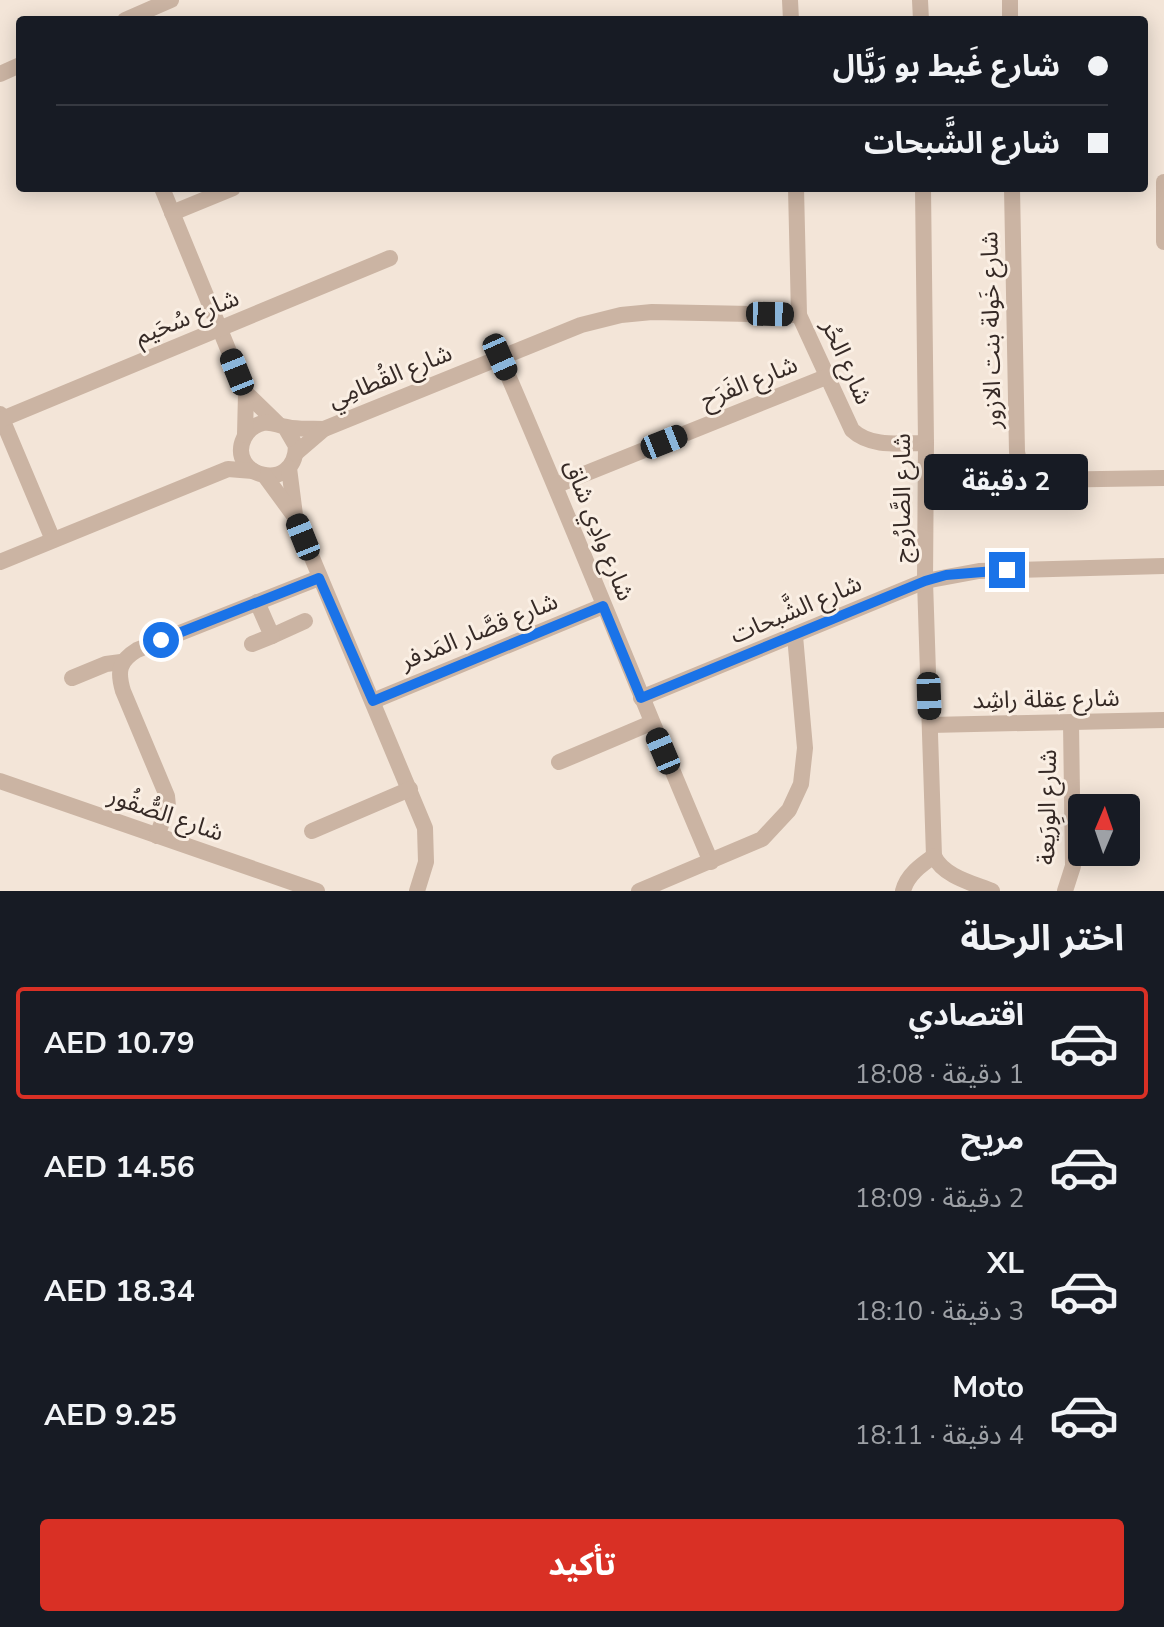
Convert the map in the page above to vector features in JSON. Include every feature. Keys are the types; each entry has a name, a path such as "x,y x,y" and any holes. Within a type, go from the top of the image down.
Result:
{"street":[{"path":"134,16 171,0"},
{"path":"1164,182 1164,242"},
{"path":"164,192 246,393 243,457 295,517 425,828 426,862 417,891"},
{"path":"172,213 223,192"},
{"name":"شارع الحُر","path":"796,192 799,315 852,430 861,437 877,442 926,443"},
{"name":"شارع الصَّارُوج","path":"923,192 925,581 934,856"},
{"name":"شارع خَولة بنت الازور","path":"1012,192 1019,464 1028,475 1039,480 1164,478"},
{"name":"شارع سُحَيم","path":"1,417 390,258"},
{"name":"شارع القُطامِي","path":"292,460 324,429 581,325 621,315 652,312 799,315"},
{"name":"شارع وادِي شاق","path":"500,357 557,485 603,606 711,862"},
{"name":"شارع الفَرَح","path":"557,485 826,377"},
{"path":"246,393 294,439 295,517"},
{"path":"1,417 53,540"},
{"path":"228,469 259,424 281,425"},
{"name":"شارع القُطامِي","path":"281,425 324,429"},
{"path":"0,562 228,469 273,476 292,460"},
{"name":"شارع الشَّبحات","path":"641,698 925,581 979,571 1164,566"},
{"path":"72,678 106,664 121,662 137,650 319,578"},
{"path":"257,602 272,636"},
{"name":"شارع قصَّار المَدفر","path":"373,701 603,606"},
{"path":"252,644 305,621"},
{"path":"639,891 762,839 789,810 801,784 805,748 795,636"},
{"path":"121,662 118,675 123,691 167,796 168,806 157,836"},
{"name":"شارع عِقلة راشِد","path":"930,725 1164,720"},
{"path":"559,762 651,723"},
{"name":"شارع الوِرَيعة","path":"1065,891 1073,866 1071,723"},
{"name":"شارع الصُّقُور","path":"0,781 317,891"},
{"path":"312,831 410,789"},
{"path":"903,891 916,869 934,856 940,866 992,891"}],"route":[{"path":"161,640 319,578 373,701 603,606 641,698 925,581 946,575 1007,570"}]}
